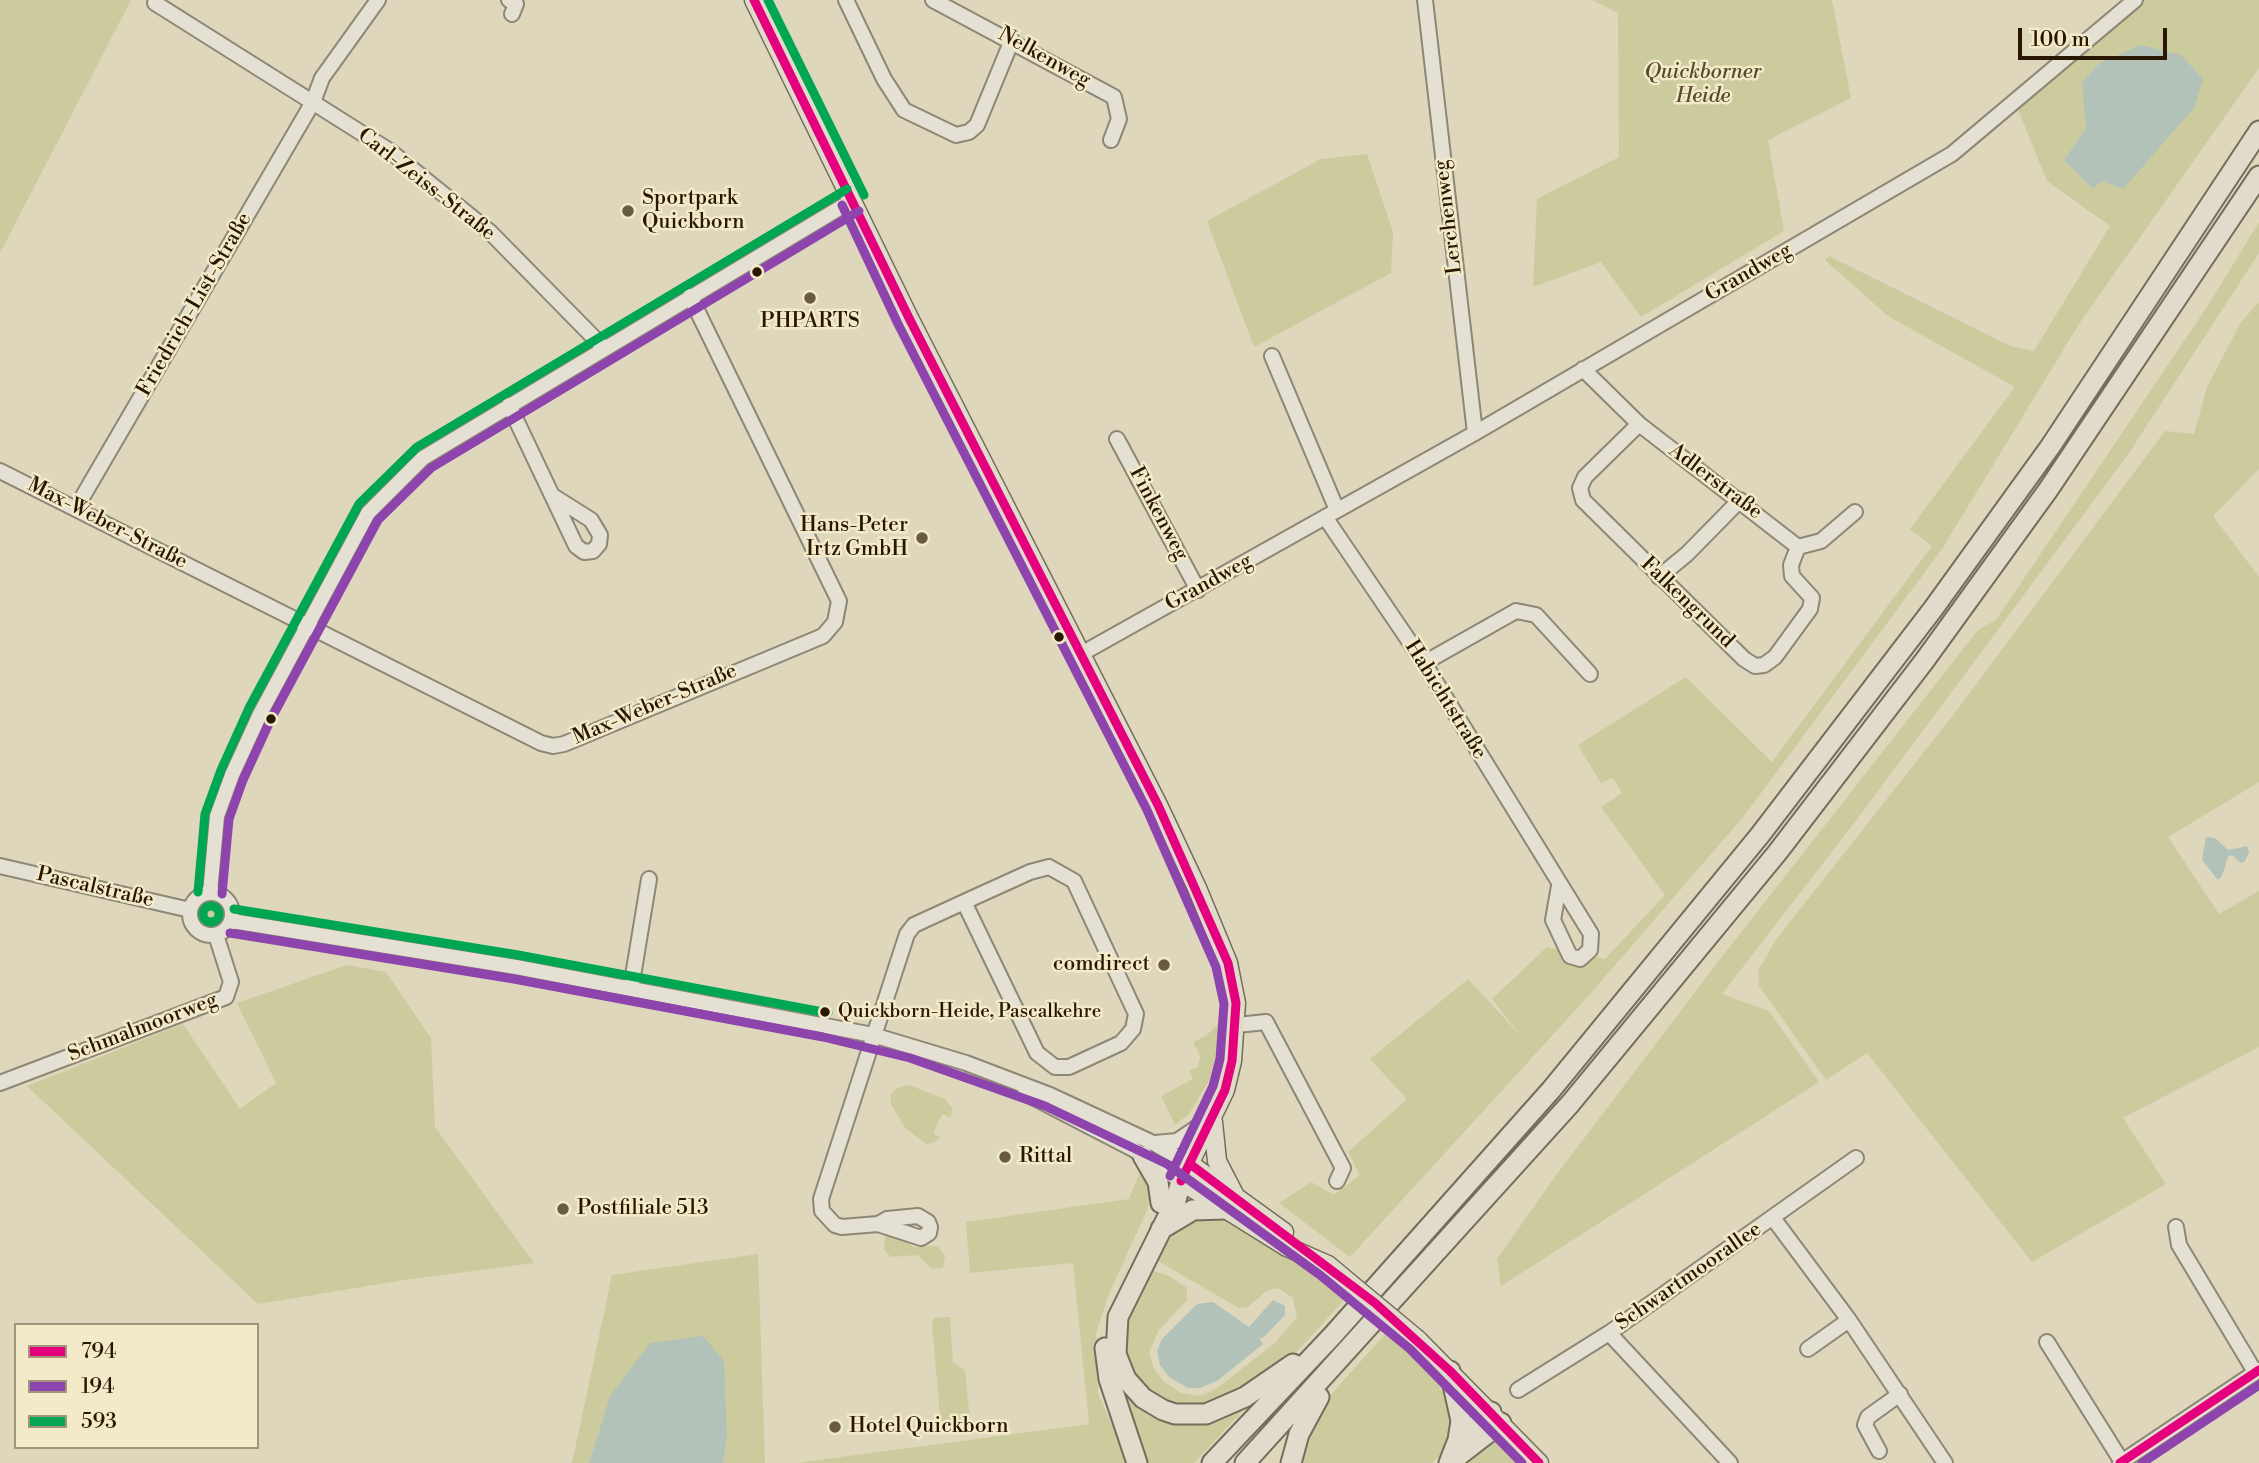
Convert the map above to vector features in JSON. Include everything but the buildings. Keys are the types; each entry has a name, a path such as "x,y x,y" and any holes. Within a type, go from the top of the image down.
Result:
{"highway":[{"path":"1212,1463 1333,1335 1590,1043 1760,835 1861,705 2050,447 2259,131"},
{"path":"1245,1463 1342,1360 1570,1104 1777,853 1874,727 2056,479 2259,176"},
{"path":"1148,1149 1161,1203"},
{"path":"1186,1173 1123,1303 1115,1335 1116,1354 1122,1372 1133,1389 1151,1404 1175,1414 1191,1415 1223,1408 1282,1373 1333,1335"},
{"path":"1137,1463 1106,1368 1106,1337 1122,1284 1161,1203 1168,1191 1186,1173"},
{"path":"1160,1229 1193,1210 1229,1202"},
{"path":"1291,1463 1307,1417 1342,1360"},
{"path":"1449,1463 1458,1440 1459,1407 1450,1371"},
{"path":"1458,1440 1496,1417"},
{"path":"1449,1463 1496,1417"}],"main road":[{"path":"758,1 904,308 1081,654 1202,900 1228,963 1237,1003 1237,1025 1229,1076 1186,1173 1287,1247 1329,1265 1418,1340 1539,1463"},
{"path":"1213,1116 1217,1161 1229,1202"}],"street":[{"name":"Friedrich-List-Straße","path":"76,508 313,102 322,78 379,0"},
{"path":"846,0 884,79 904,110 956,135 969,132 977,125 1012,40"},
{"name":"Nelkenweg","path":"933,0 1114,97 1119,119 1111,140"},
{"name":"Lerchenweg","path":"1425,0 1475,433"},
{"name":"Grandweg","path":"1081,654 1475,433 1952,155 2135,0"},
{"name":"Carl-Zeiss-Straße","path":"155,3 390,151 490,232 604,348"},
{"path":"210,893 217,816 232,775 368,513 423,458 853,200"},
{"name":"Max-Weber-Straße","path":"0,471 541,743 553,746 823,636 835,622 839,601 690,296"},
{"path":"1272,356 1331,513"},
{"name":"Adlerstraße","path":"1583,369 1639,424 1798,547"},
{"path":"509,405 553,496"},
{"name":"Falkengrund","path":"1639,424 1585,477 1580,488 1583,500 1659,577 1744,659 1755,666 1764,665 1774,657 1810,609 1812,598 1792,576 1791,565 1798,547"},
{"name":"Finkenweg","path":"1117,439 1198,590"},
{"path":"1659,577 1687,554 1740,500"},
{"path":"1798,547 1821,541 1855,512"},
{"name":"Habichtstraße","path":"1331,513 1559,886"},
{"path":"1424,663 1516,611 1536,615 1590,674"},
{"name":"Pascalstraße","path":"0,866 190,910"},
{"path":"878,1224 842,1227 828,1220 822,1211 821,1199 906,934 914,925 964,902 1030,872 1049,867 1074,881 1136,1014 1133,1029 1121,1043 1069,1067 1047,1064 1037,1053 964,902"},
{"path":"631,988 649,879"},
{"path":"210,893 222,896 232,908 232,921 225,930 216,935 207,935 197,930 191,919 190,910 198,897 210,893"},
{"path":"232,921 631,988 873,1035 997,1075 1014,1088 1148,1149 1186,1173"},
{"name":"Schmalmoorweg","path":"0,1083 226,997 231,982 216,935"},
{"path":"1237,1025 1266,1022 1343,1168 1337,1181"},
{"path":"1148,1149 1177,1141 1213,1116"},
{"name":"Schwartmoorallee","path":"1518,1390 1609,1332 1856,1158"},
{"path":"1773,1218 1849,1320 1945,1463"},
{"path":"2048,1342 2121,1462 2257,1371 2179,1245 2176,1227"},
{"path":"1808,1349 1849,1320"},
{"path":"1609,1332 1730,1463"},
{"path":"1879,1451 1865,1424 1868,1418 1900,1394"}],"green space":[{"path":"0,0 131,0 0,253"},
{"name":"Quickborner Heide","path":"1592,0 1832,0 1851,98 1768,140 1784,231 1641,317 1601,262 1533,287 1537,199 1619,157 1618,13"},
{"path":"2144,0 2259,0 2259,68 2079,324 1942,549 1744,816 1591,993 1350,1257 1279,1203 1311,1182 1334,1195 1360,1175 1348,1152 1407,1099 1370,1059 1468,979 1521,1036 1492,999 1547,947 1605,959 1665,895 1601,807 1622,793 1613,778 1601,783 1578,745 1686,677 1772,762 1932,546 1910,529 2015,387 1888,316 1825,260 1829,256 2010,346 2034,351 2110,226 2047,181 2017,107","holes":["2086,129 2101,181 2093,189 2064,160"]},
{"path":"1367,154 1393,232 1391,273 1254,347 1207,221 1321,159"},
{"path":"2259,222 2259,253 2127,456 1858,818 1722,994 1769,1011 1819,1082 1501,1286 1497,1259 1554,1178 1714,967 1978,630 1996,620 2209,304"},
{"path":"2259,302 2259,469 2213,516 2259,577 2259,782 2168,837 2219,914 2259,891 2259,1047 2123,1118 2166,1184 2032,1262 1867,1053 1826,1080 1759,986 1758,971 1775,941 1957,710 2165,431 2194,434 2207,387 2241,322"},
{"path":"211,901 220,905 224,914 220,923 211,927 202,923 198,914 202,905"},
{"path":"347,965 386,972 431,1038 435,1127 534,1263 404,1280 258,1304 27,1086 183,1024 240,1109 276,1083 237,1003"},
{"path":"1220,1022 1218,1049 1210,1079 1189,1114 1175,1125 1161,1096 1193,1079 1189,1070 1198,1067 1200,1056 1193,1042 1206,1036"},
{"path":"909,1085 945,1099 952,1108 951,1118 942,1114 933,1133 940,1137 935,1142 926,1144 905,1128 891,1104 891,1094 897,1088"},
{"path":"1142,1167 1152,1187 1147,1210 1109,1294 1096,1333 1098,1394 1118,1437 1125,1463 796,1463 1089,1424 1073,1263 970,1273 966,1222 1129,1199"},
{"path":"1217,1215 1261,1233 1322,1275 1320,1278 1347,1297 1290,1359 1266,1379 1208,1404 1170,1403 1151,1394 1127,1366 1123,1327 1150,1270 1169,1276 1187,1288 1187,1300 1159,1330 1149,1352 1153,1367 1163,1381 1181,1393 1199,1396 1216,1389 1275,1343 1297,1317 1293,1298 1278,1288 1266,1291 1248,1307 1239,1308 1158,1261 1165,1237 1184,1220"},
{"path":"889,1232 914,1247 938,1246 945,1256 943,1268 932,1269 917,1255 891,1257 884,1250 885,1235"},
{"path":"758,1254 765,1463 723,1463 727,1438 610,1396 589,1463 572,1463 612,1275"},
{"path":"950,1317 953,1362 965,1370 970,1422 936,1423 940,1415 932,1325 934,1318"},
{"path":"1388,1331 1409,1350 1411,1348 1446,1392 1456,1418 1446,1449 1432,1463 1299,1463 1300,1451 1327,1399"},
{"path":"1116,1372 1154,1414 1254,1399 1194,1463 1142,1463"},
{"path":"1495,1442 1513,1448 1527,1463 1467,1463"}],"shaded area":[{"path":"2141,45 2181,55 2203,79 2194,108 2123,189 2101,181 2093,189 2064,160 2086,128 2082,82 2100,63"},
{"path":"2206,837 2215,838 2228,850 2247,846 2249,852 2245,861 2241,863 2232,855 2228,857 2218,880 2202,860"},
{"path":"1273,1300 1285,1306 1285,1315 1263,1338 1259,1338 1263,1344 1217,1381 1200,1388 1188,1388 1169,1377 1160,1365 1157,1351 1162,1339 1197,1304 1213,1302 1249,1327"},
{"path":"703,1336 724,1361 727,1438 723,1463 589,1463 610,1396 650,1343"}],"transit line":[{"name":"794","path":"754,0 909,318 1158,805 1228,963 1236,1003 1232,1061 1225,1090 1181,1181"},
{"name":"593","path":"768,0 864,195"},
{"name":"593","path":"198,892 205,814 221,770 249,708 359,504 417,447 847,189"},
{"name":"194","path":"842,205 898,324 1147,810 1216,967 1224,1004 1220,1059 1213,1086 1170,1176"},
{"name":"194","path":"222,894 229,819 243,780 271,719 378,520 431,468 859,211"},
{"name":"593","path":"208,906 214,906 219,914 217,920 208,922 203,917 203,911 208,906"},
{"name":"593","path":"234,909 518,955 828,1013"},
{"name":"194","path":"230,933 514,979 823,1037 910,1058 1045,1106 1167,1164 1320,1275 1410,1349 1522,1463"},
{"name":"794","path":"1190,1164 1375,1303 1450,1371 1539,1463"},
{"name":"794","path":"2120,1463 2259,1370"},
{"name":"194","path":"2142,1463 2259,1385"}],"place":[{"name":"Sportpark Quickborn","path":"628,211"},
{"name":"PHPARTS","path":"810,298"},
{"name":"Hans-Peter Irtz GmbH","path":"922,538"},
{"name":"comdirect","path":"1164,965"},
{"name":"Quickborn-Heide, Pascalkehre","path":"825,1012"},
{"name":"Rittal","path":"1005,1157"},
{"name":"Postfiliale 513","path":"563,1209"},
{"name":"Hotel Quickborn","path":"835,1427"}]}
